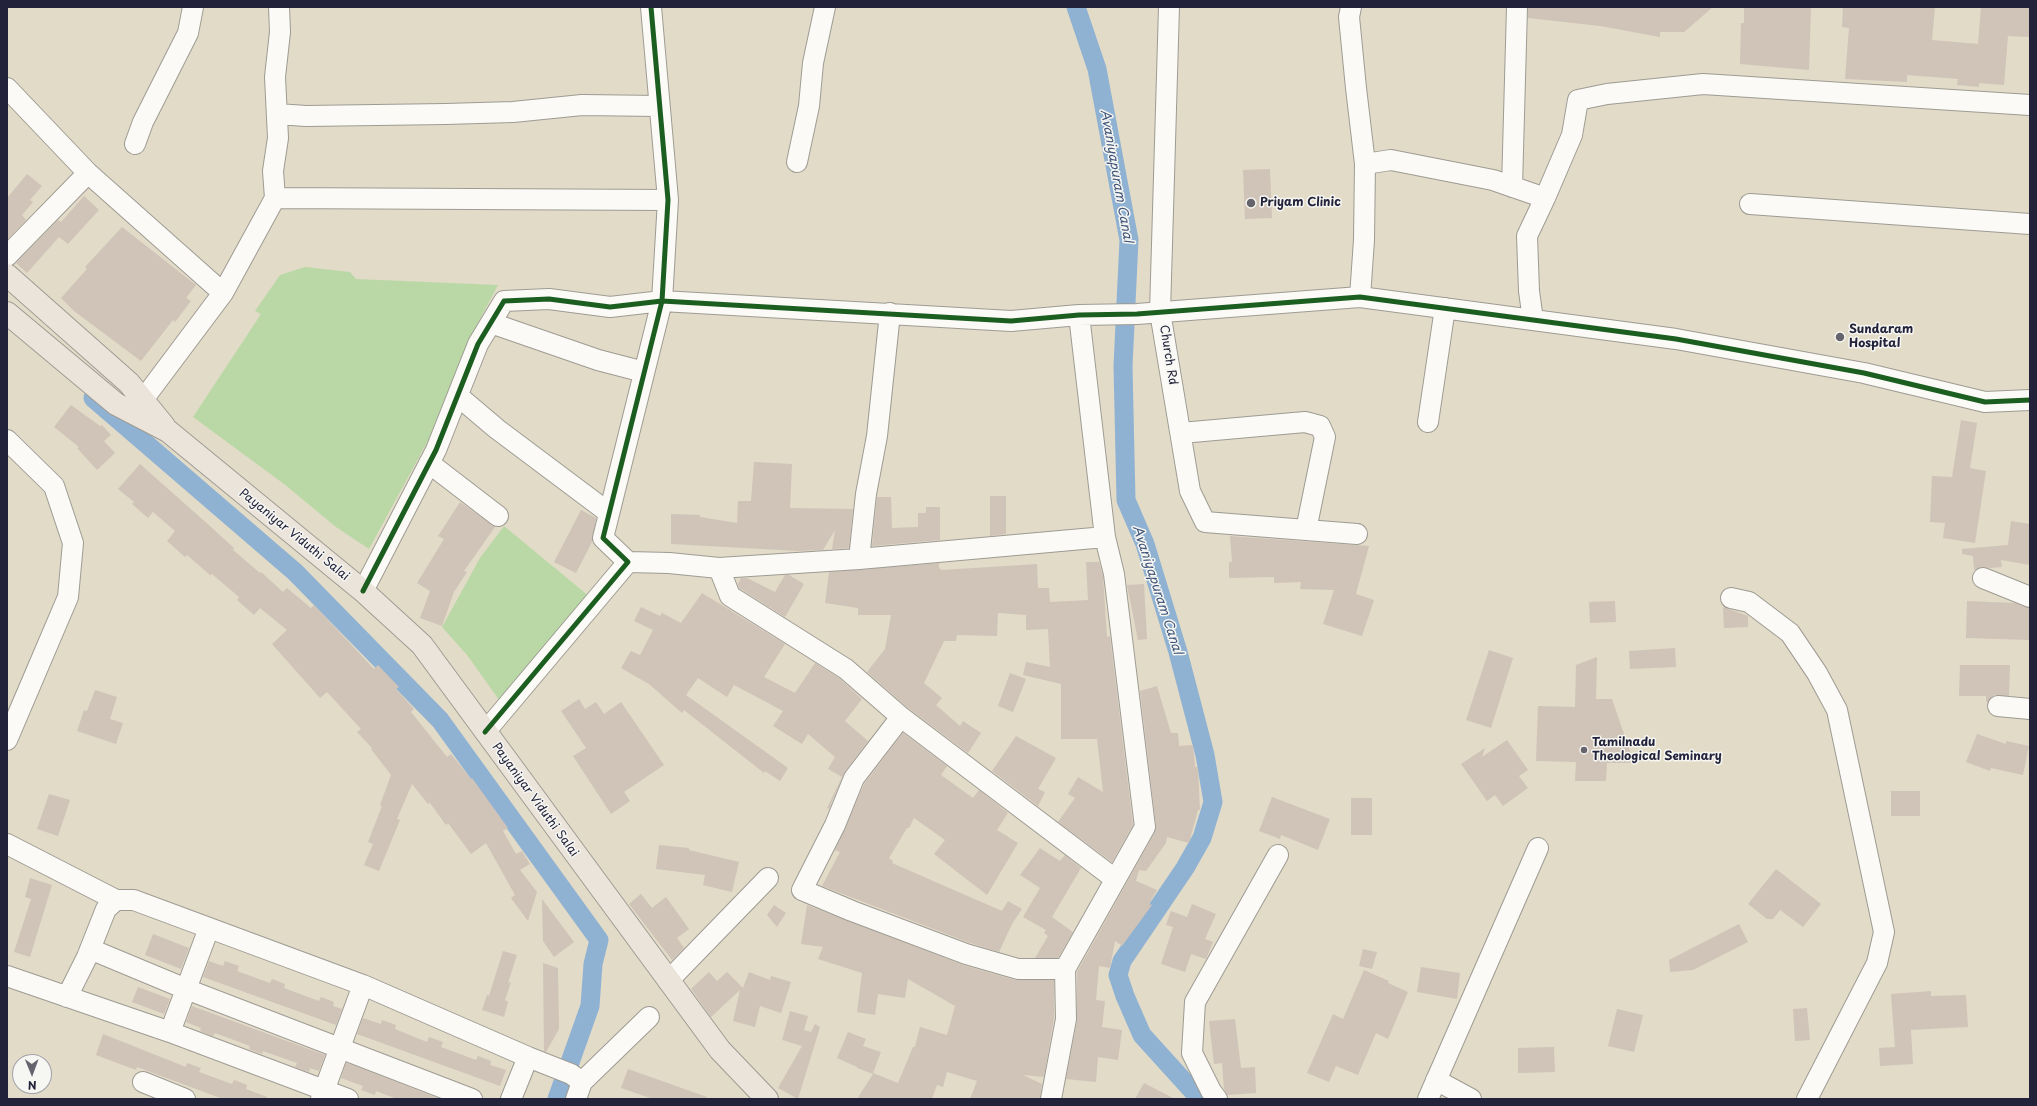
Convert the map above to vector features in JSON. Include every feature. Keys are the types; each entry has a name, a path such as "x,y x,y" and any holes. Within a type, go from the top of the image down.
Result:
{"main road":[{"name":"Payaniyar Viduthi Salai","path":"7,274 129,383 138,406 363,591 422,645 720,1050 767,1099"},
{"name":"Payaniyar Viduthi Salai","path":"7,312 116,404 138,406"}],"street":[{"path":"135,144 143,122 188,33 192,7"},
{"path":"138,406 223,293 275,198 273,170 278,138 275,77 280,32 279,7"},
{"path":"651,7 668,200 662,301 603,538 628,562 669,563 720,568 859,559 1105,538"},
{"path":"797,162 809,106 813,63 826,7"},
{"name":"Church Rd","path":"1169,7 1160,312 1190,492 1205,522 1357,534"},
{"path":"1351,7 1350,16 1356,88 1365,164 1364,240 1360,297"},
{"path":"1512,187 1517,7"},
{"path":"1533,320 1529,291 1527,236 1572,135 1578,100 1607,94 1704,84 2030,105"},
{"path":"7,88 88,173 223,293"},
{"path":"277,114 306,116 446,114 513,112 582,105 659,106"},
{"path":"1365,164 1390,160 1493,180 1545,198"},
{"path":"7,256 88,173"},
{"path":"275,198 668,200"},
{"path":"1750,204 2030,224"},
{"path":"363,591 429,463 458,396 478,344 504,301 549,299 610,307 662,301 1011,320 1079,315 1137,314 1360,297 1707,345 1864,373 1985,402 2030,400"},
{"path":"1428,422 1445,308"},
{"path":"859,559 866,494 877,436 890,313"},
{"path":"1051,1099 1066,1019 1065,969 1114,879 1145,827 1114,574 1105,538 1079,315"},
{"path":"491,322 598,360 644,372"},
{"path":"458,396 497,429 609,513"},
{"path":"1181,433 1305,422 1320,426 1325,437 1306,530"},
{"path":"7,440 54,486 73,543 68,597 12,712 7,740"},
{"path":"429,463 498,516"},
{"path":"485,732 628,562"},
{"path":"720,568 730,596 846,669 901,717 1114,879"},
{"path":"1983,578 2030,597"},
{"path":"1731,598 1749,602 1790,633 1817,673 1837,710 1884,932 1877,963 1807,1099"},
{"path":"1998,706 2030,708"},
{"path":"901,717 854,778 835,825 802,890 852,911 966,954 1018,969 1065,969"},
{"path":"7,844 116,900 134,900 362,985 535,1059 576,1085 649,1017"},
{"path":"1428,1099 1538,848"},
{"path":"1217,1099 1210,1092 1192,1053 1195,1002 1278,855"},
{"path":"668,981 768,878"},
{"path":"67,997 90,949 106,909 116,900"},
{"path":"170,1032 209,928"},
{"path":"90,949 186,989 472,1099"},
{"path":"7,976 170,1032 322,1095 348,1099"},
{"path":"322,1095 362,985"},
{"path":"511,1099 535,1059"},
{"path":"1436,1080 1471,1099"},
{"path":"142,1082 185,1099"}],"green space":[{"path":"305,267 350,272 356,279 498,285 477,325 450,389 443,413 369,549 336,527 284,484 193,417 261,314 255,311 280,275"},
{"path":"504,526 590,597 502,704 467,655 442,627 480,558"}],"building":[{"path":"1528,7 1713,7 1684,32 1660,32 1660,37 1600,26 1528,18"},
{"path":"1744,7 1811,7 1809,70 1740,64 1741,23 1744,23"},
{"path":"1843,7 1935,7 1932,40 1978,44 1981,7 2030,7 2030,37 2008,36 2004,85 1979,83 1979,87 1957,85 1958,79 1907,75 1907,82 1845,79 1849,28 1842,27"},
{"path":"1270,169 1272,218 1245,219 1243,170"},
{"path":"27,174 42,186 30,200 33,202 22,215 26,220 7,240 7,198"},
{"path":"84,196 99,210 68,244 59,237 27,273 16,263 58,220 61,222"},
{"path":"122,227 196,285 186,298 191,301 175,322 173,320 141,361 74,311 61,298 87,269 85,267"},
{"path":"71,405 100,426 102,425 111,435 104,441 115,453 97,470 77,448 79,447 54,427"},
{"path":"1961,420 1977,423 1970,468 1986,471 1975,543 1943,538 1945,523 1930,522 1932,476 1952,477"},
{"path":"754,462 792,464 790,508 853,509 849,548 832,549 835,530 823,550 798,551 671,544 671,514 700,515 700,517 737,523 738,501 751,501"},
{"path":"140,464 234,548 233,550 283,592 287,588 311,608 314,605 374,669 378,665 399,687 396,689 414,709 411,712 447,757 451,754 471,779 472,778 508,828 503,831 516,854 522,851 530,864 520,870 537,892 528,921 511,898 515,895 486,843 471,854 448,823 446,825 430,803 428,804 412,784 397,819 400,820 379,871 364,865 373,844 368,842 382,806 380,805 391,775 371,749 372,748 357,732 361,729 327,692 320,698 272,644 287,630 260,608 254,615 237,600 239,597 212,574 210,575 187,555 185,557 167,541 175,531 153,512 148,518 132,504 134,502 118,489"},
{"path":"990,496 1006,496 1006,534 990,536"},
{"path":"877,497 891,497 892,528 918,527 918,513 926,513 926,507 940,507 940,540 872,546"},
{"path":"460,502 495,527 464,571 467,572 454,592 442,626 420,618 430,591 417,583 444,539 438,536"},
{"path":"581,510 596,518 592,542 576,573 554,562"},
{"path":"2011,521 2030,524 2030,565 2001,560 2002,567 1982,567 1974,570 1973,556 1962,554 1962,549 2008,545"},
{"path":"1230,536 1369,546 1356,594 1374,600 1362,636 1323,624 1334,590 1300,589 1301,582 1274,583 1274,577 1229,578 1229,562 1232,562"},
{"path":"1086,562 1099,562 1103,576 1107,637 1110,636 1133,825 1112,862 1058,822 1075,798 1068,794 1078,777 1103,792 1097,739 1061,739 1061,684 1023,675 1026,662 1050,667 1048,629 1026,630 1026,615 998,613 997,636 957,635 956,641 944,641 924,683 942,698 936,705 960,726 963,721 981,733 968,753 908,708 867,672 885,649 891,615 858,615 858,608 825,603 829,572 939,563 939,568 942,570 1037,564 1038,588 1049,588 1050,602 1088,600"},
{"path":"785,575 789,575 804,584 785,617 739,588 738,584 741,578 747,578 775,592"},
{"path":"1144,584 1147,639 1138,640 1127,585"},
{"path":"702,593 785,644 764,677 795,693 815,663 839,678 862,699 845,721 868,741 845,771 829,809 827,808 842,777 828,769 835,757 808,734 802,744 773,726 783,711 734,685 727,697 698,678 686,695 788,768 780,781 765,771 764,773 684,710 682,713 649,684 621,668 631,651 640,655 653,630 634,621 641,607 660,616 662,613 681,623"},
{"path":"1615,601 1616,622 1590,623 1589,602"},
{"path":"1967,601 2015,603 2030,608 2030,640 1966,638"},
{"path":"1723,607 1748,616 1748,627 1724,628"},
{"path":"1675,648 1676,667 1630,669 1629,651"},
{"path":"1489,650 1513,658 1491,728 1466,720"},
{"path":"1597,657 1596,699 1612,699 1634,763 1607,763 1606,781 1575,781 1576,762 1536,761 1538,706 1575,707 1576,665"},
{"path":"1960,665 2010,665 2009,696 1994,695 1988,702 1986,701 1986,696 1959,696"},
{"path":"1010,673 1026,679 1013,712 998,706"},
{"path":"1157,686 1171,733 1178,733 1179,746 1193,745 1195,767 1198,767 1200,810 1198,810 1189,843 1167,837 1166,843 1146,871 1139,870 1136,881 1157,890 1149,904 1152,905 1122,946 1115,941 1110,968 1099,966 1096,1000 1105,1001 1102,1027 1122,1030 1118,1060 1098,1057 1096,1082 1066,1079 1077,1021 1077,972 1155,832 1156,826 1140,691"},
{"path":"95,690 117,697 110,719 123,723 116,744 77,731 84,710 87,711"},
{"path":"579,699 585,709 596,702 604,714 621,702 664,765 624,792 630,801 611,814 573,756 586,748 561,711"},
{"path":"903,733 947,766 941,775 973,798 979,790 1008,813 997,830 1018,843 987,895 934,854 945,840 914,818 889,858 893,861 892,863 1002,911 1008,901 1022,909 1012,924 999,952 970,943 822,886 840,852 835,850 864,784"},
{"path":"1977,734 2006,744 2006,741 2029,746 2023,775 1991,768 1990,771 1966,762"},
{"path":"1016,736 1056,758 1038,789 1045,792 1038,806 992,771"},
{"path":"1507,740 1528,770 1519,776 1528,788 1503,806 1495,795 1487,801 1461,764 1485,748 1482,757"},
{"path":"1891,791 1920,791 1920,816 1891,816"},
{"path":"49,794 70,800 58,836 37,829"},
{"path":"1272,797 1330,819 1318,850 1281,835 1280,839 1259,831"},
{"path":"1351,798 1372,798 1372,835 1351,835"},
{"path":"659,845 689,848 689,850 739,862 732,892 703,885 705,875 656,869"},
{"path":"1040,848 1060,861 1065,855 1081,868 1052,917 1073,932 1058,958 1035,958 1048,936 1044,933 1046,930 1023,917 1040,888 1020,875"},
{"path":"1776,869 1821,904 1803,927 1780,910 1773,919 1767,919 1748,904"},
{"path":"30,878 52,885 30,957 14,952 31,899 25,897"},
{"path":"641,894 652,908 666,897 689,929 677,938 684,948 672,960 629,904"},
{"path":"542,899 574,942 554,957 543,941"},
{"path":"1192,904 1216,914 1205,939 1213,942 1206,959 1191,954 1185,972 1161,964 1173,927 1166,925 1171,911 1187,917"},
{"path":"774,905 786,913 777,927 767,915"},
{"path":"807,905 963,965 1015,980 1054,980 1054,1018 1044,1077 1023,1075 1042,1084 1040,1099 970,1099 977,1081 947,1072 943,1087 937,1085 932,1099 857,1099 873,1074 837,1058 848,1032 866,1039 863,1046 881,1052 873,1073 898,1083 913,1047 915,1047 920,1027 947,1035 955,1006 908,979 905,998 878,994 875,1015 857,1012 862,973 818,959 823,947 801,944"},
{"path":"1739,924 1748,942 1693,970 1670,972 1669,960"},
{"path":"153,934 189,948 181,969 145,955"},
{"path":"1363,949 1377,952 1372,969 1359,966"},
{"path":"503,951 517,955 508,983 511,982 505,1000 508,1002 504,1017 482,1010 487,995 489,996"},
{"path":"209,961 223,966 225,961 239,966 237,971 270,983 272,979 285,984 284,988 319,1001 321,997 334,1002 333,1006 342,1009 336,1025 203,977"},
{"path":"543,963 558,968 559,1029 546,1052 544,1051"},
{"path":"1421,967 1460,973 1457,999 1417,992"},
{"path":"1364,970 1389,981 1388,983 1408,992 1388,1039 1376,1033 1358,1075 1336,1066 1329,1082 1307,1073 1333,1014 1343,1019"},
{"path":"709,972 717,981 727,972 743,988 749,972 770,980 771,976 791,982 781,1013 760,1006 755,1027 733,1021 740,990 711,1017 691,989"},
{"path":"138,987 170,999 164,1014 132,1002"},
{"path":"1931,991 1931,996 1966,995 1968,1027 1911,1030 1913,1064 1880,1066 1879,1048 1895,1047 1891,994"},
{"path":"192,1006 325,1055 319,1071 310,1068 309,1072 295,1067 297,1063 263,1051 262,1054 249,1049 250,1046 215,1033 213,1036 200,1031 201,1028 186,1022"},
{"path":"1807,1008 1810,1040 1795,1041 1793,1009"},
{"path":"1617,1009 1643,1015 1634,1052 1608,1046"},
{"path":"790,1011 808,1016 804,1030 811,1032 815,1024 820,1027 798,1099 778,1088 802,1046 782,1040"},
{"path":"363,1018 381,1024 382,1020 396,1025 395,1029 427,1042 429,1037 443,1042 441,1047 476,1060 478,1056 491,1061 490,1065 506,1070 500,1086 357,1034"},
{"path":"1235,1019 1241,1068 1255,1067 1256,1093 1227,1095 1224,1089 1222,1063 1214,1064 1209,1021"},
{"path":"103,1034 186,1067 187,1063 201,1068 199,1072 232,1084 234,1080 247,1085 246,1089 267,1097 267,1099 223,1099 137,1067 136,1070 96,1055"},
{"path":"1554,1047 1555,1072 1518,1073 1518,1048"},
{"path":"346,1063 440,1099 397,1099 376,1091 375,1095 361,1090 363,1086 341,1078"},
{"path":"628,1069 707,1097 706,1099 653,1099 621,1088"},
{"path":"1144,1083 1175,1099 1135,1099"}],"waterway":[{"name":"Avaniyapuram Canal","path":"1076,7 1097,69 1129,240 1123,366 1126,500 1145,544 1178,652 1205,755 1213,802 1202,838 1185,868 1122,961 1118,975 1125,996 1142,1035 1200,1099"},
{"path":"93,398 295,572 440,720 599,940 593,964 590,1006 557,1099"}],"cycle path":[{"path":"485,732 628,562 603,538 662,301 668,200 651,7"},
{"path":"363,591 436,450 478,344 504,301 549,299 610,307 662,301 1011,321 1079,315 1137,314 1360,297 1676,339 1864,373 1985,402 2030,400"}],"place":[{"name":"Priyam Clinic","path":"1251,203"},
{"name":"Sundaram Hospital","path":"1840,337"},
{"name":"Tamilnadu Theological Seminary","path":"1584,750"}]}
